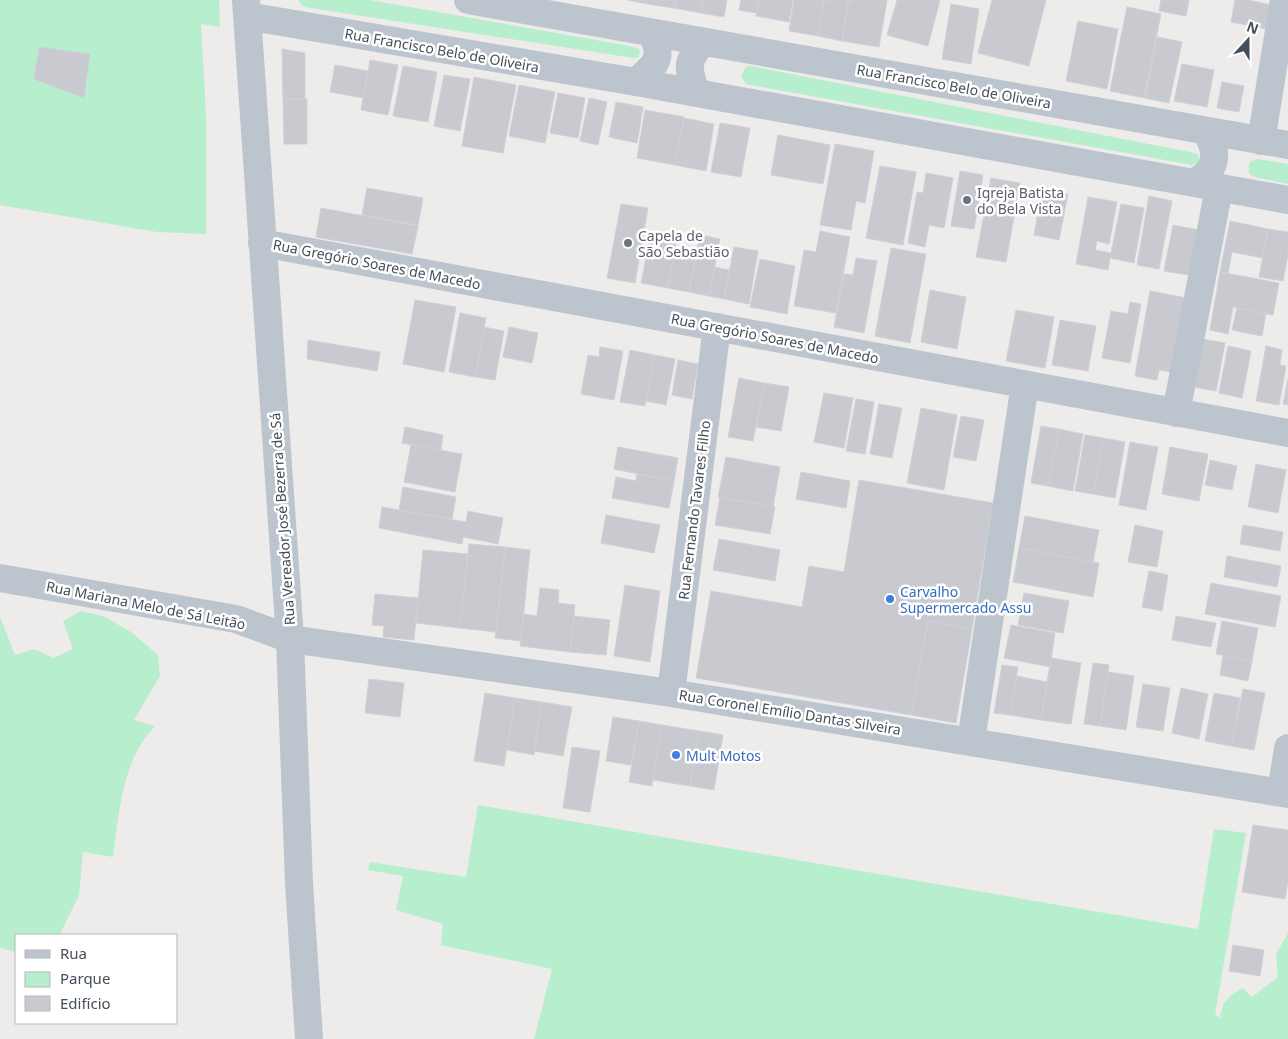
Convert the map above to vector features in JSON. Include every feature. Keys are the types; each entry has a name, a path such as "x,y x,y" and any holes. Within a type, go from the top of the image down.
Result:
{"street":[{"name":"Rua Francisco Belo de Oliveira","path":"468,0 1288,146"},
{"path":"1176,413 1234,184 1231,171 1236,153 1254,139 1284,0"},
{"name":"Rua Francisco Belo de Oliveira","path":"246,8 636,82 1288,200"},
{"name":"Rua Vereador José Bezerra de Sá","path":"246,8 290,639 299,883 309,1039"},
{"path":"636,82 652,69 658,59 658,48 652,33"},
{"path":"696,93 689,68 692,55 703,42"},
{"path":"1193,183 1208,173 1214,160 1213,144 1206,131"},
{"name":"Rua Gregório Soares de Macedo","path":"262,242 1288,434"},
{"name":"Rua Fernando Tavares Filho","path":"671,692 718,327"},
{"path":"971,741 1025,384"},
{"name":"Rua Mariana Melo de Sá Leitão","path":"0,578 236,619 290,639"},
{"name":"Rua Coronel Emílio Dantas Silveira","path":"290,639 671,692 1284,794"},
{"path":"1284,794 1288,748"}],"green space":[{"path":"0,0 219,0 220,27 201,24 206,116 206,234 157,232 0,205"},
{"path":"299,0 370,0 635,47 640,50 639,57 633,58 305,7 301,5"},
{"path":"746,66 1195,153 1199,156 1200,161 1192,165 746,84 741,76"},
{"path":"1258,159 1288,164 1288,184 1254,177 1249,173 1250,163"},
{"path":"81,611 103,616 131,632 158,655 160,676 134,720 155,726 141,744 129,770 121,799 113,857 83,852 79,895 60,934 15,934 15,952 0,948 0,617 15,655 34,649 53,658 73,649 63,621"},
{"path":"478,805 1198,929 1214,829 1246,833 1215,1015 1220,1018 1224,1003 1238,991 1243,988 1252,997 1278,977 1276,954 1288,933 1288,1039 534,1039 552,969 441,945 443,924 396,910 403,876 368,870 370,862 466,877"}],"building":[{"path":"627,0 648,0 647,4"},
{"path":"648,0 676,0 674,8 647,4"},
{"path":"676,0 703,0 701,13 674,8"},
{"path":"703,0 727,0 724,17 701,13"},
{"path":"741,0 759,0 757,13 739,10"},
{"path":"759,0 793,0 789,22 756,16"},
{"path":"794,0 824,0 818,36 789,31"},
{"path":"824,0 849,0 842,41 818,36"},
{"path":"887,0 879,47 842,41 848,1"},
{"path":"897,0 940,0 928,46 887,35"},
{"path":"992,0 1046,0 1029,66 978,53"},
{"path":"1161,0 1189,0 1186,16 1159,11"},
{"path":"1235,0 1248,0 1271,5 1267,29 1231,22"},
{"path":"951,4 979,9 971,64 942,59"},
{"path":"1127,7 1161,14 1144,98 1110,91"},
{"path":"1078,21 1118,29 1107,89 1066,81"},
{"path":"1157,37 1182,42 1169,103 1145,98"},
{"path":"39,47 90,54 84,98 34,79"},
{"path":"282,49 305,53 305,99 283,99"},
{"path":"370,60 398,65 388,115 361,110"},
{"path":"1182,64 1214,70 1207,107 1174,101"},
{"path":"335,65 368,71 363,98 330,92"},
{"path":"403,66 437,72 428,122 393,116"},
{"path":"444,75 470,79 460,131 434,126"},
{"path":"474,77 516,85 503,153 462,146"},
{"path":"1222,82 1244,86 1239,112 1217,108"},
{"path":"519,85 555,92 545,143 509,136"},
{"path":"558,93 585,98 578,138 550,133"},
{"path":"589,98 607,102 598,145 580,141"},
{"path":"283,99 307,99 307,144 284,144"},
{"path":"616,102 643,107 637,143 609,137"},
{"path":"645,110 684,117 675,165 637,158"},
{"path":"684,118 714,124 706,171 675,165"},
{"path":"720,123 750,128 741,177 711,172"},
{"path":"778,135 830,145 823,184 771,175"},
{"path":"835,144 874,151 865,203 856,201 851,230 820,225"},
{"path":"880,166 916,172 903,245 866,238"},
{"name":"Igreja Batista do Bela Vista","path":"960,171 983,175 974,229 951,226"},
{"path":"926,173 953,178 944,228 929,225 925,247 908,243 917,192 923,193"},
{"path":"991,178 1020,183 1006,262 976,257"},
{"path":"367,188 423,198 418,225 362,215"},
{"path":"1042,189 1068,194 1059,240 1034,235"},
{"path":"1149,196 1172,201 1159,269 1137,265"},
{"path":"1088,197 1117,202 1109,244 1097,241 1095,250 1111,253 1108,270 1076,264"},
{"name":"Capela de São Sebastião","path":"621,204 648,208 635,283 607,278"},
{"path":"1121,204 1144,208 1134,263 1110,258"},
{"path":"321,208 418,226 412,254 316,237"},
{"path":"1230,221 1268,229 1263,258 1232,252 1228,274 1220,272"},
{"path":"1173,225 1203,231 1195,276 1164,271"},
{"path":"1268,229 1288,232 1288,254 1283,281 1259,277"},
{"path":"820,231 850,237 836,313 794,306 804,250 816,252"},
{"path":"651,233 677,237 668,288 641,283"},
{"path":"700,235 720,239 709,296 689,292"},
{"path":"734,247 758,251 749,304 724,299"},
{"path":"891,248 926,254 910,343 875,336"},
{"path":"675,249 696,254 689,292 668,288"},
{"path":"856,258 877,261 864,333 834,327 844,274 853,275"},
{"path":"760,259 795,266 787,314 750,307"},
{"path":"715,267 729,270 724,299 709,296"},
{"path":"1220,272 1279,283 1273,315 1233,307 1228,334 1210,330"},
{"path":"930,290 966,297 957,349 921,342"},
{"path":"1150,291 1192,299 1178,373 1159,370 1157,380 1135,376"},
{"path":"415,300 456,307 444,372 403,364"},
{"path":"1130,302 1141,304 1130,363 1102,358 1111,311 1128,314"},
{"path":"1237,308 1266,313 1262,336 1232,330"},
{"path":"1016,310 1054,317 1045,368 1006,361"},
{"path":"460,313 486,318 475,377 449,372"},
{"path":"1060,320 1096,326 1088,371 1052,365"},
{"path":"484,327 504,331 495,380 475,377"},
{"path":"509,327 538,333 532,363 503,357"},
{"path":"1202,339 1225,343 1216,391 1193,387"},
{"path":"308,340 380,352 377,371 307,359"},
{"path":"1228,346 1251,351 1242,398 1219,393"},
{"path":"1266,346 1282,350 1280,365 1286,366 1279,405 1256,401"},
{"path":"600,347 623,351 614,400 581,394 588,355 599,357"},
{"path":"630,350 654,355 645,406 620,402"},
{"path":"654,355 675,359 666,405 646,401"},
{"path":"678,360 698,364 692,399 672,395"},
{"path":"739,378 764,383 753,441 728,437"},
{"path":"1288,379 1288,405 1283,404"},
{"path":"764,383 789,387 781,431 756,427"},
{"path":"824,393 853,398 844,448 814,442"},
{"path":"856,399 874,402 865,454 846,451"},
{"path":"879,404 902,408 892,458 870,454"},
{"path":"921,408 957,415 944,490 907,483"},
{"path":"961,416 984,420 976,461 953,457"},
{"path":"1041,426 1059,429 1048,486 1031,483"},
{"path":"405,427 443,435 441,450 402,443"},
{"path":"1059,429 1083,434 1073,491 1048,486"},
{"path":"1085,435 1103,438 1093,494 1075,491"},
{"path":"1103,438 1125,442 1115,498 1093,494"},
{"path":"1130,442 1158,447 1146,510 1119,505"},
{"path":"411,445 462,454 455,492 404,482"},
{"path":"618,447 678,458 674,481 614,469"},
{"path":"1170,447 1208,454 1199,501 1162,494"},
{"path":"726,457 780,467 773,507 718,497"},
{"path":"1210,460 1237,466 1232,490 1205,485"},
{"path":"1256,464 1286,470 1278,513 1248,507"},
{"path":"801,472 850,481 846,508 796,499"},
{"path":"637,474 674,481 669,508 612,498 616,477 636,481"},
{"name":"Carvalho Supermercado Assu","path":"859,480 993,503 972,629 928,621 911,715 696,678 711,591 802,607 809,566 844,572"},
{"path":"403,487 456,497 452,519 399,510"},
{"path":"720,497 775,507 770,534 715,525"},
{"path":"382,507 466,522 468,511 503,518 498,544 463,537 462,544 379,528"},
{"path":"606,515 660,525 654,553 601,543"},
{"path":"1025,516 1099,530 1093,562 1019,548"},
{"path":"1135,525 1163,531 1157,567 1128,562"},
{"path":"1243,525 1283,532 1280,551 1240,544"},
{"path":"719,539 780,550 775,581 713,570"},
{"path":"469,544 505,547 496,632 460,628"},
{"path":"505,547 530,550 521,641 495,638"},
{"path":"1019,548 1099,563 1093,597 1013,582"},
{"path":"423,550 468,554 460,628 416,623"},
{"path":"1227,556 1281,566 1277,587 1224,577"},
{"path":"1149,571 1168,575 1162,611 1142,607"},
{"path":"1211,583 1281,596 1275,627 1205,614"},
{"path":"625,585 660,591 650,662 614,656"},
{"path":"540,588 559,590 558,603 575,605 570,652 520,646 524,614 537,616"},
{"path":"1024,593 1069,601 1063,633 1018,625"},
{"path":"375,594 418,598 414,640 383,637 384,626 372,625"},
{"path":"574,616 610,620 606,655 570,652"},
{"path":"1176,616 1216,623 1211,647 1172,640"},
{"path":"928,621 972,629 956,723 911,715"},
{"path":"1222,621 1258,628 1252,661 1216,654"},
{"path":"1011,625 1055,633 1050,667 1004,658"},
{"path":"1223,655 1252,661 1248,681 1220,675"},
{"path":"1051,658 1081,663 1071,724 1041,720"},
{"path":"1093,663 1109,665 1100,726 1084,724"},
{"path":"1002,665 1018,667 1010,715 994,713"},
{"path":"1108,672 1134,676 1126,730 1100,726"},
{"path":"1017,676 1047,682 1041,720 1010,715"},
{"path":"369,679 404,683 400,717 365,713"},
{"path":"1143,684 1170,688 1163,731 1136,727"},
{"path":"1181,688 1208,694 1199,739 1172,733"},
{"path":"1243,689 1265,693 1254,750 1231,746"},
{"path":"485,693 515,698 504,766 474,761"},
{"path":"1214,693 1240,698 1231,746 1205,741"},
{"path":"515,698 542,702 534,755 507,750"},
{"path":"542,702 572,707 563,756 534,751"},
{"path":"613,717 639,721 631,765 606,761"},
{"path":"639,721 662,725 652,786 629,782"},
{"name":"Mult Motos","path":"662,725 699,731 690,786 653,780"},
{"path":"699,731 723,735 714,790 690,786"},
{"path":"572,747 600,751 590,812 563,808"},
{"path":"1253,825 1288,830 1288,881 1285,899 1242,892"},
{"path":"1233,945 1264,950 1260,976 1229,971"}],"place":[{"name":"Igreja Batista do Bela Vista","path":"967,200"},
{"name":"Capela de São Sebastião","path":"628,243"},
{"name":"Carvalho Supermercado Assu","path":"890,599"},
{"name":"Mult Motos","path":"676,755"}]}
